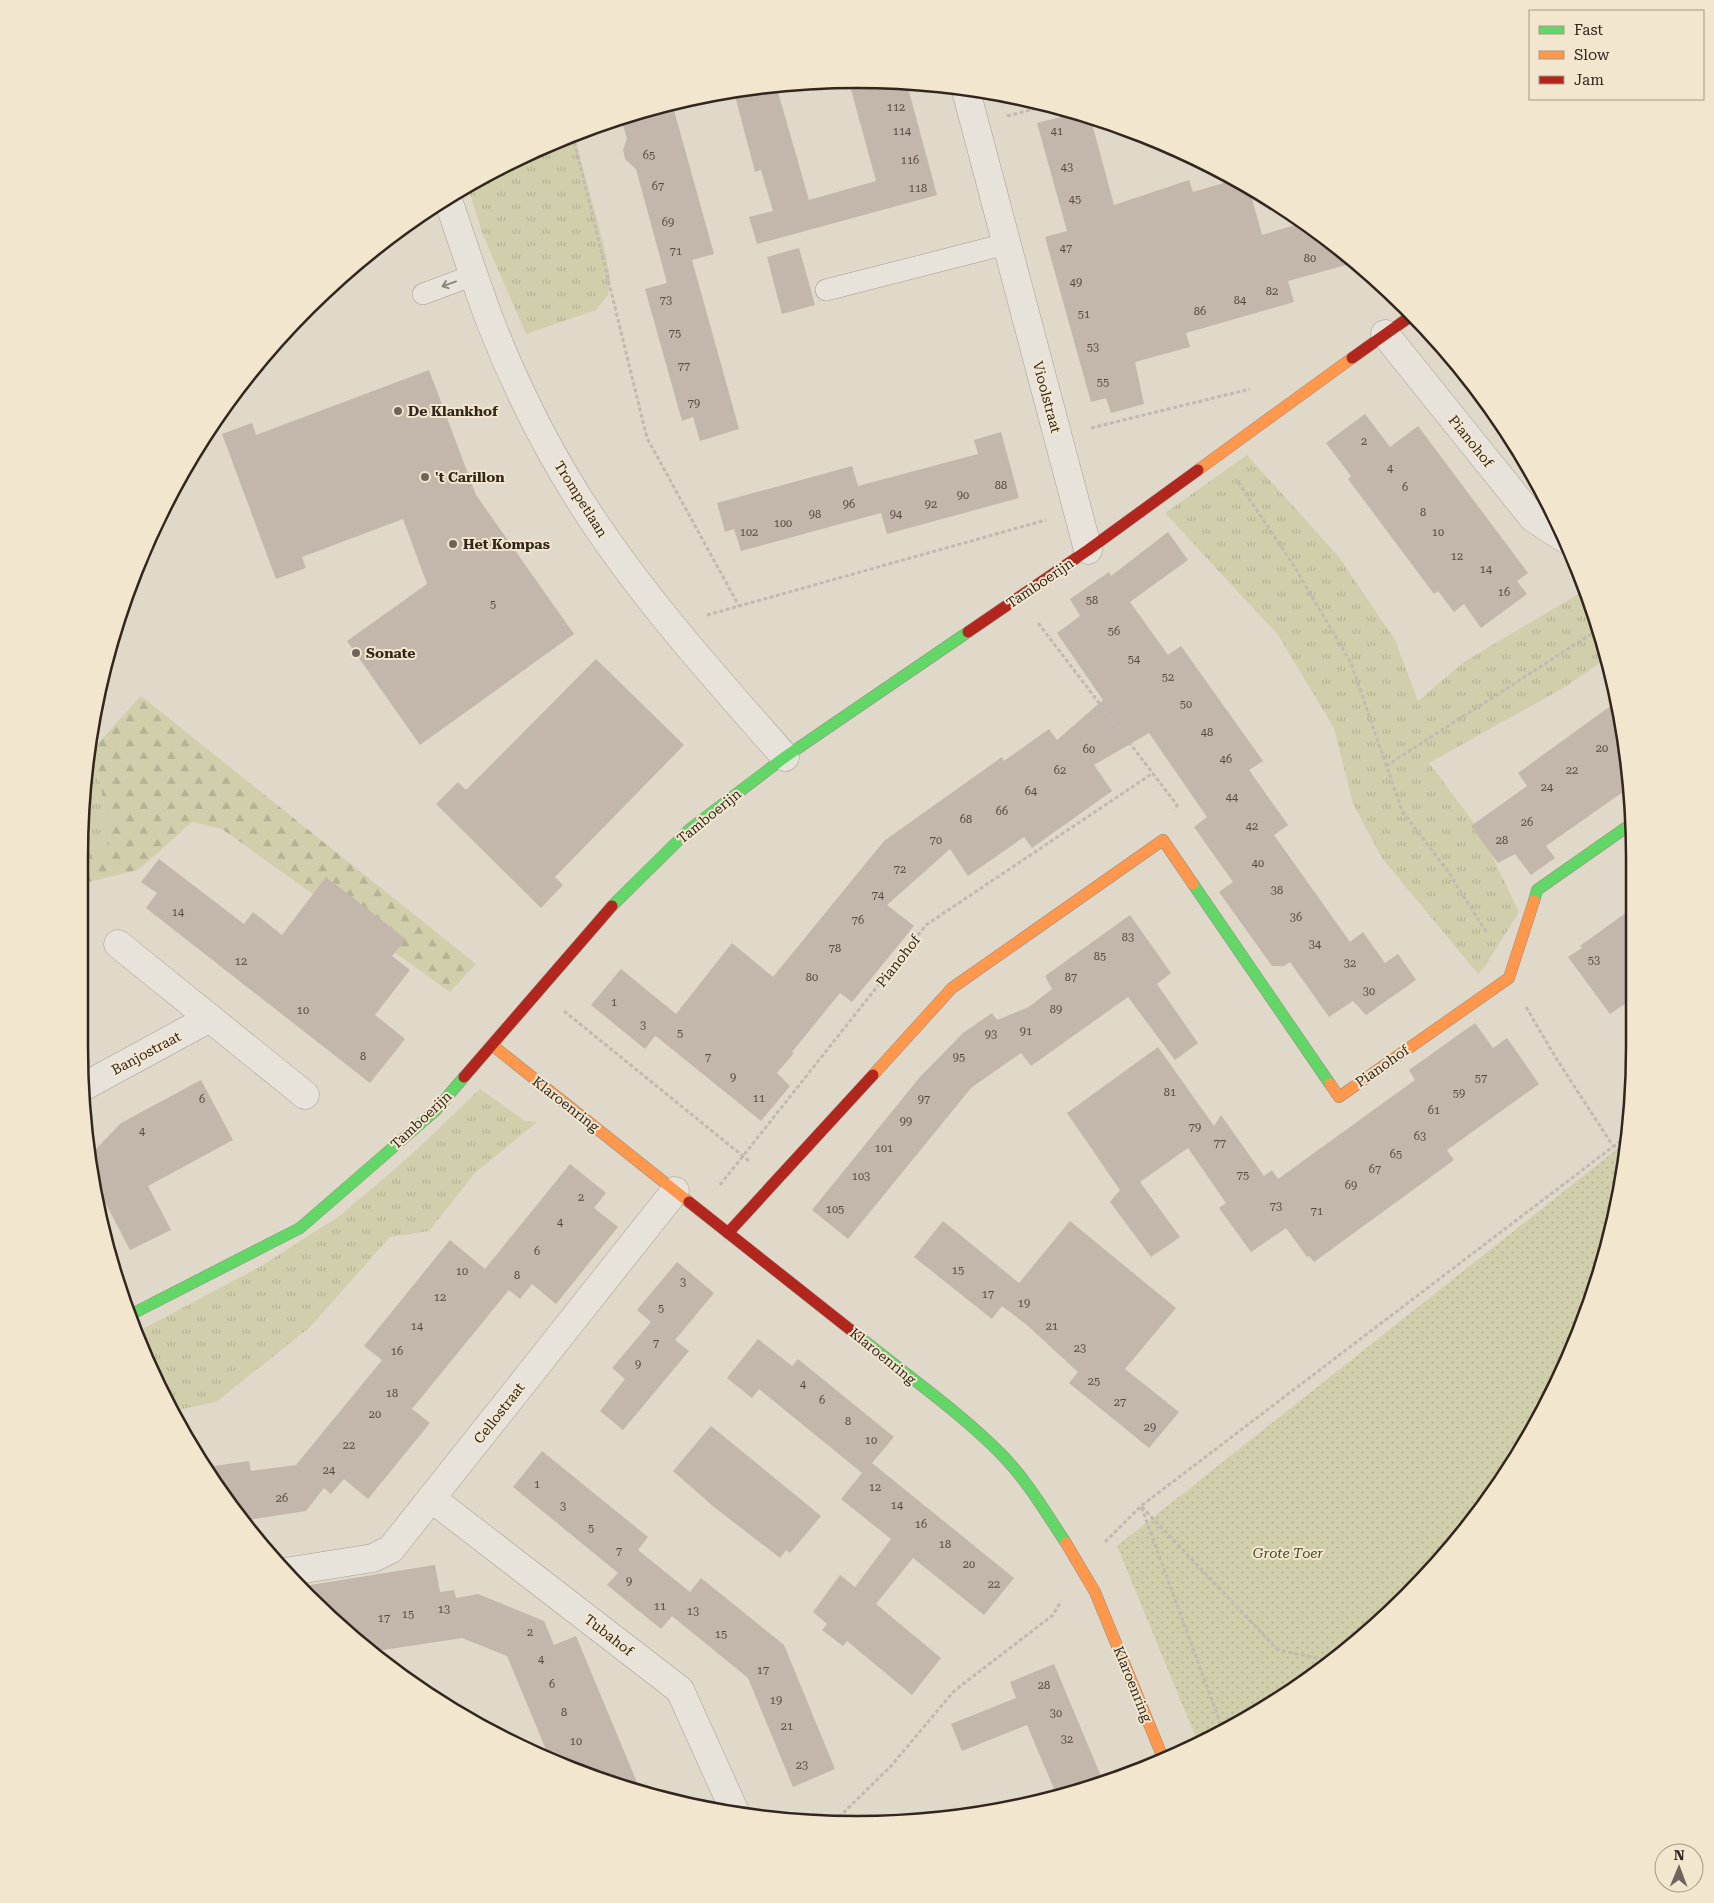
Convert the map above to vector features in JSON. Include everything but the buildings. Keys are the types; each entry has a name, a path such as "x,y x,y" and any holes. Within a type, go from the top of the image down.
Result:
{"street":[{"name":"Vioolstraat","path":"966,96 1088,550"},
{"name":"Trompetlaan","path":"450,205 491,323 522,393 558,461 598,528 642,589 671,625 785,757"},
{"name":"Tamboerijn","path":"135,1312 300,1228 435,1111 607,911 690,828 785,757 1088,550 1407,319"},
{"name":"Pianohof","path":"1385,334 1533,518 1554,532"},
{"path":"1508,978 1537,890 1625,828"},
{"name":"Pianohof","path":"1163,840 1339,1096 1508,978"},
{"path":"728,1233 952,988 1163,840"},
{"path":"118,944 305,1095"},
{"name":"Banjostraat","path":"89,1084 210,1018"},
{"name":"Klaroenring","path":"492,1045 986,1440 1004,1457 1031,1489 1095,1592 1161,1753"},
{"name":"Cellostraat","path":"295,1570 373,1558 391,1549 675,1191"},
{"name":"Tubahof","path":"431,1498 680,1690 732,1805"}],"lane":[{"path":"826,290 1006,244"},
{"path":"423,294 474,275"}],"path":[{"path":"975,125 1035,109"},
{"path":"574,142 647,438 739,606"},
{"path":"1058,436 1255,388"},
{"path":"1220,454 1294,566 1351,663 1402,811 1447,870 1479,919 1508,978 1556,1058 1613,1146 1619,1150"},
{"path":"671,625 1078,511"},
{"path":"1018,597 1177,805 1163,840"},
{"path":"1386,766 1593,633"},
{"name":"Pianohof","path":"700,1211 926,925 1152,773"},
{"path":"539,991 775,1182"},
{"path":"841,1815 891,1766 954,1691 1053,1615 1081,1567 1140,1506 1621,1141"},
{"path":"1140,1506 1278,1650 1321,1659"},
{"path":"1140,1506 1220,1724"}],"green space":[{"path":"575,141 603,242 610,277 608,295 596,310 526,334 483,235 470,192 517,167"},
{"path":"1247,455 1339,557 1395,640 1418,701 1464,662 1580,593 1601,662 1565,687 1429,763 1480,831 1519,912 1484,968 1478,974 1382,858 1353,804 1334,728 1278,635 1165,513"},
{"path":"141,696 476,964 450,992 222,829 192,822 138,870 88,882 88,849 111,845 95,752 96,746"},
{"path":"95,752 111,845 88,849 89,807"},
{"path":"480,1089 525,1121 537,1122 475,1173 429,1231 390,1237 310,1327 216,1402 180,1409 142,1329 263,1265 341,1215 411,1155"},
{"name":"Grote Toer","path":"1620,1147 1612,1196 1586,1293 1568,1340 1547,1386 1523,1431 1497,1474 1436,1553 1364,1625 1325,1656 1285,1686 1196,1737 1117,1546"}],"traffic: fast":[{"path":"612,906 690,829 785,757 968,632"},
{"path":"1534,901 1537,890 1625,828"},
{"path":"1193,884 1330,1084"},
{"path":"135,1312 300,1228 435,1111 464,1077"},
{"path":"857,1335 951,1409 1003,1456 1029,1487 1066,1543"}],"traffic: slow":[{"path":"1198,470 1352,358"},
{"path":"873,1075 952,988 1163,840 1193,884"},
{"path":"1330,1084 1339,1097 1509,978 1534,901"},
{"path":"492,1045 689,1202"},
{"path":"1066,1543 1095,1592 1161,1753"}],"traffic: jam":[{"path":"1352,358 1407,319"},
{"path":"968,632 1088,550 1198,470"},
{"path":"464,1077 612,906"},
{"path":"728,1233 873,1075"},
{"path":"689,1202 857,1335"}],"place":[{"name":"De Klankhof","path":"398,411"},
{"name":"'t Carillon","path":"425,477"},
{"name":"Het Kompas","path":"453,544"},
{"name":"Sonate","path":"356,653"}]}
